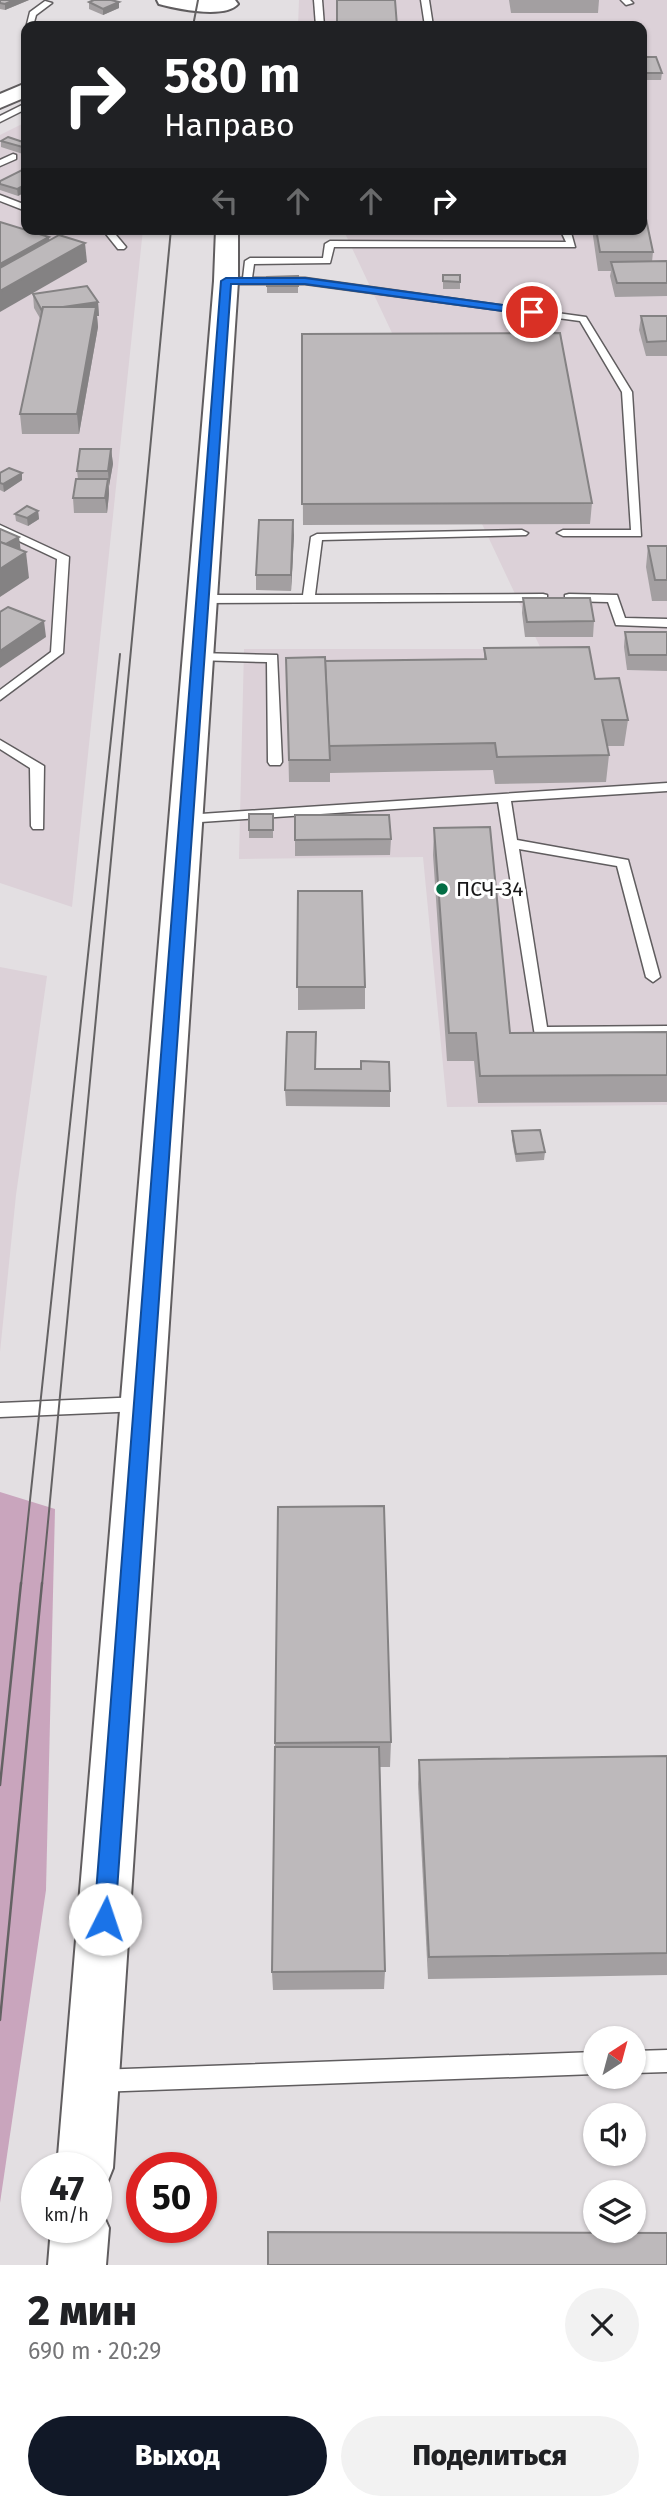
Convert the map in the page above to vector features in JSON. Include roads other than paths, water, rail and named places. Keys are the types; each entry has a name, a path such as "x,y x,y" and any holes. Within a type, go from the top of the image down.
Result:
{"main road":[{"path":"160,20 169,1 189,6 230,2 229,21"},
{"path":"0,102 21,92"},
{"path":"86,2152 198,657 237,281 228,235"},
{"path":"77,2265 79,2243"}],"lane":[{"path":"318,0 320,21"},
{"path":"425,0 428,21"},
{"path":"31,21 33,13 48,3"},
{"path":"0,119 21,108"},
{"path":"0,163 13,157"},
{"path":"0,198 21,206"},
{"path":"111,235 121,247"},
{"path":"237,281 250,261 327,261 330,244 572,245 568,235"},
{"path":"237,281 305,281 583,319 627,392 637,534 563,533"},
{"path":"0,528 63,557 57,653 0,696"},
{"path":"308,598 317,537 522,533"},
{"path":"203,599 613,598 621,622 667,622"},
{"path":"198,657 273,658 275,762"},
{"path":"0,744 37,766 38,826"},
{"path":"186,820 667,787"},
{"path":"504,798 540,1032 667,1031"},
{"path":"511,843 623,863 653,977"},
{"path":"0,1409 143,1404"},
{"path":"646,2062 667,2061"},
{"path":"92,2081 583,2063"}],"tram line":[{"path":"194,21 198,0"},
{"path":"42,1585 170,235"},
{"path":"21,1585 120,654"},
{"path":"0,1785 21,1583"},
{"path":"0,2020 42,1583"}],"place":[{"name":"ПСЧ-34","path":"442,889"}]}
